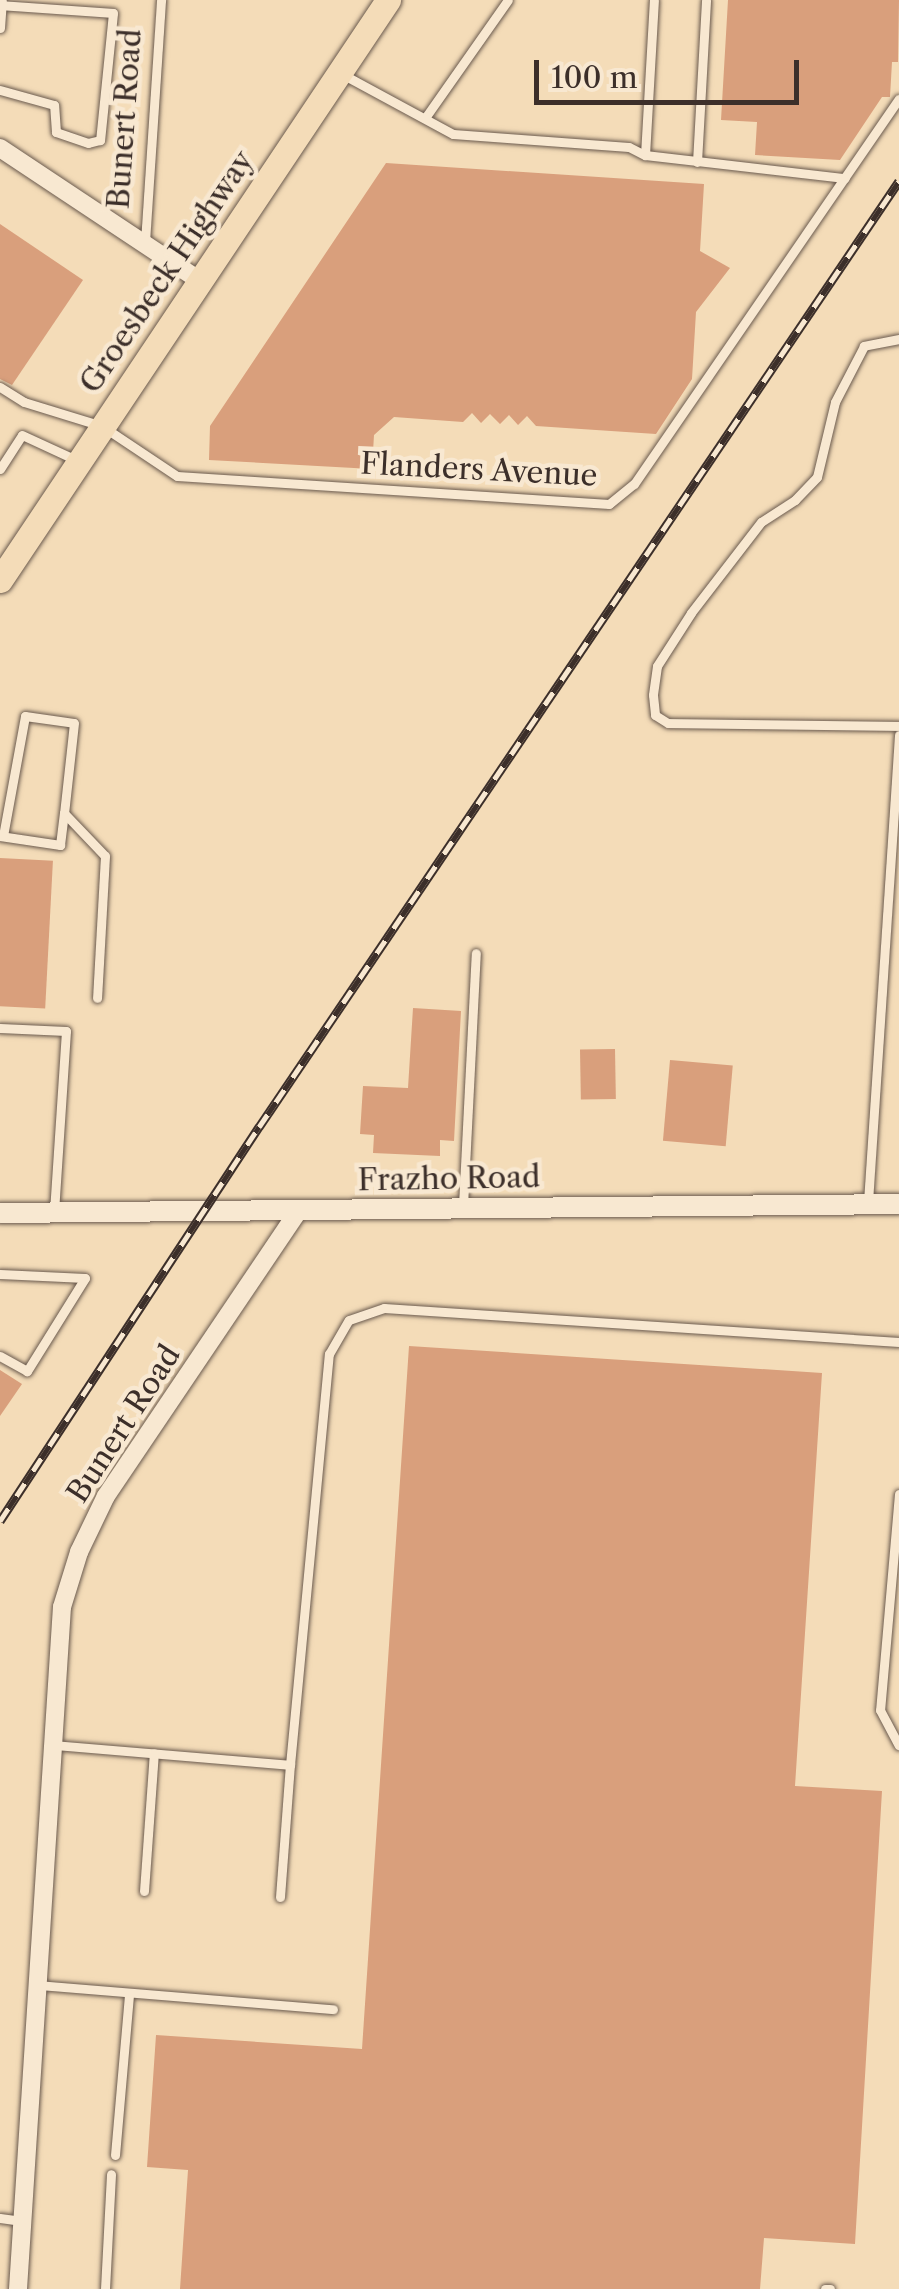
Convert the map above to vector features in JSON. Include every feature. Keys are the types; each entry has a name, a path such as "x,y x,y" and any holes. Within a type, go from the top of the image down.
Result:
{"main road":[{"name":"Groesbeck Highway","path":"0,580 388,0"}],"street":[{"path":"0,148 200,280"},
{"name":"Frazho Road","path":"0,1213 899,1204"},
{"name":"Bunert Road","path":"18,2289 62,1607 88,1530 106,1496 298,1211"}],"lane":[{"path":"0,90 54,105 56,132 88,143 100,140 113,0"},
{"name":"Bunert Road","path":"145,242 161,0"},
{"path":"425,118 508,0"},
{"path":"645,155 654,0"},
{"path":"697,162 706,0"},
{"path":"0,28 1,4 113,13"},
{"path":"340,72 454,134 629,147 645,155 845,178"},
{"name":"Flanders Avenue","path":"0,388 24,402 102,426 177,476 609,504 634,484 899,99"},
{"path":"899,339 864,346 836,402 817,476 796,500 761,522 691,613 658,666 655,715 668,724 899,726"},
{"path":"0,469 22,435 79,462"},
{"path":"25,716 74,722 60,846 1,836 25,716"},
{"path":"868,1204 899,736"},
{"path":"64,813 105,856 97,998"},
{"path":"885,950 899,950"},
{"path":"463,1208 476,953"},
{"path":"0,1028 66,1031 54,1212"},
{"path":"0,1274 85,1278 27,1371 0,1356"},
{"path":"280,1897 329,1354 349,1320 384,1308 899,1342"},
{"path":"899,1494 880,1710 899,1745"},
{"path":"53,1745 290,1765"},
{"path":"144,1891 154,1753"},
{"path":"38,1985 333,2010"},
{"path":"115,2154 128,1994"},
{"path":"104,2289 110,2174"},
{"path":"0,2218 22,2221"}],"building":[{"path":"728,0 899,0 898,62 892,62 890,97 882,97 840,160 755,155 757,122 721,120"},
{"path":"386,163 704,184 700,251 730,268 696,312 692,379 656,434 536,426 527,416 518,425 509,415 500,424 490,414 481,423 472,413 463,422 394,417 374,435 372,469 209,460 210,426"},
{"path":"0,224 83,280 12,385 0,379"},
{"path":"0,858 53,861 45,1009 0,1006"},
{"path":"413,1008 461,1011 454,1141 440,1140 440,1156 373,1153 374,1135 360,1134 363,1086 408,1088"},
{"path":"615,1049 616,1099 581,1100 580,1050"},
{"path":"670,1060 733,1065 726,1146 663,1141"},
{"path":"409,1346 822,1373 795,1786 882,1791 855,2244 764,2238 760,2289 180,2289 188,2170 147,2167 156,2035 362,2049"},
{"path":"0,1370 22,1384 0,1416"}],"railway":[{"path":"0,1521 259,1127 899,181"}]}
